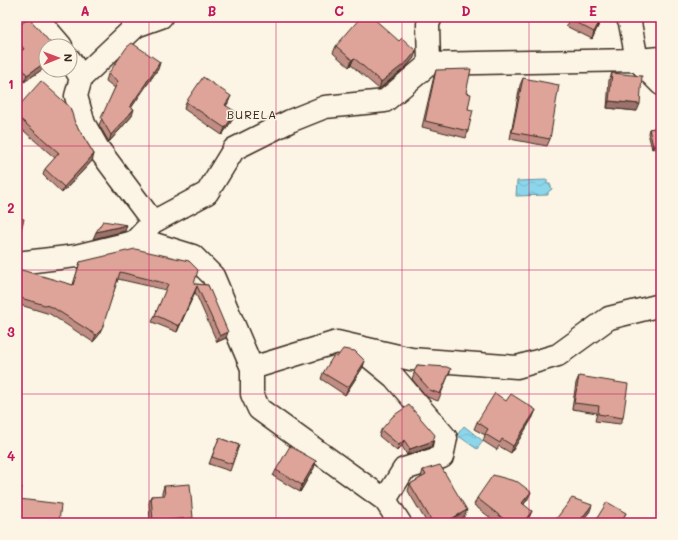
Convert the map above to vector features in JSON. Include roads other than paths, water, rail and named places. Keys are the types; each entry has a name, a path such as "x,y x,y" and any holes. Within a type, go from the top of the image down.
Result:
{"street":[{"path":"36,17 54,38"},
{"path":"153,222 98,148 84,124 76,96 81,78 136,26 161,17"},
{"path":"429,64 428,24 431,17"},
{"path":"627,17 630,23 637,60 661,84"},
{"path":"134,242 153,222 208,192 234,149 290,121 325,107 385,101 429,64 637,60 661,58"},
{"path":"78,73 81,78"},
{"path":"17,263 76,256 134,242 151,243 193,256 213,276 252,368 252,394 259,409 385,500 400,523"},
{"path":"252,368 337,342 411,359 517,367 558,355 608,318 661,305"},
{"path":"357,346 394,377 446,438 442,457 404,469 385,500"}],"water":[{"path":"547,180 547,184 550,184 552,189 548,192 548,195 516,196 517,181"},
{"path":"464,426 483,441 477,449 457,435"}],"district":[{"name":"BURELA","path":"252,115"}]}
